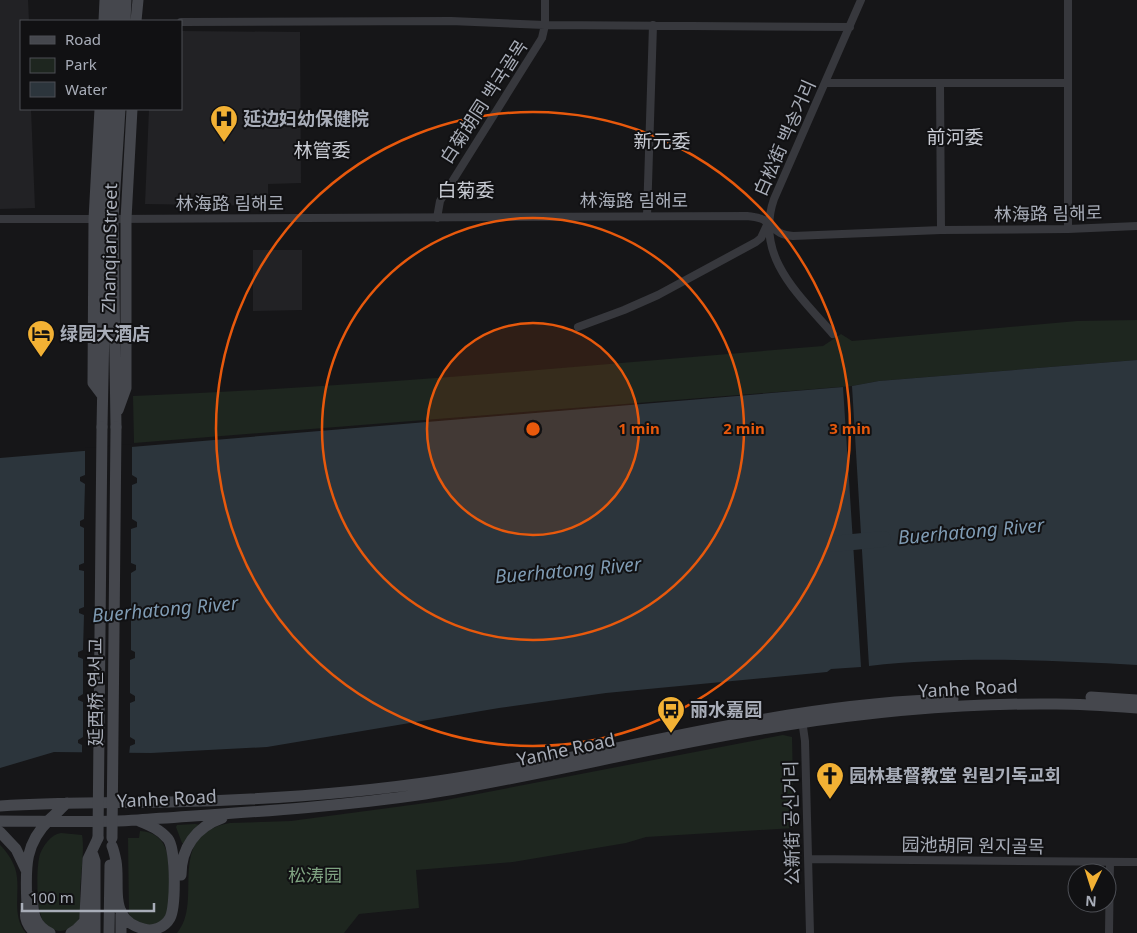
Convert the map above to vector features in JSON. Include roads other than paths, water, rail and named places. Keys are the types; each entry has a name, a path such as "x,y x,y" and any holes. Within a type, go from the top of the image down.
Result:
{"main road":[{"path":"104,20 105,0"},
{"path":"114,20 115,0"},
{"path":"125,20 126,0"},
{"path":"136,20 138,0"},
{"name":"ZhanqianStreet","path":"100,110 104,219 116,422"},
{"name":"ZhanqianStreet","path":"102,427 104,219 110,110"},
{"name":"ZhanqianStreet","path":"104,219 120,110"},
{"name":"ZhanqianStreet","path":"116,422 126,388 126,219 132,110"},
{"name":"延西桥 연서교","path":"112,842 116,422"},
{"name":"延西桥 연서교","path":"92,852 98,838 102,427"},
{"name":"Yanhe Road","path":"0,821 137,820 340,804 510,780 729,735 867,704 918,700 1063,696 1137,700"},
{"name":"Yanhe Road","path":"0,806 169,802 303,796 392,787 802,718 948,706 1060,704 1137,708"},
{"path":"121,911 131,923 148,930 162,927 167,923 172,911 174,864 164,817 169,802"},
{"path":"50,933 39,925 33,910 33,865 36,851 42,839 67,803"},
{"path":"166,933 179,915 181,863 189,844 195,835 209,823 240,813"},
{"path":"137,820 156,829 170,840"},
{"path":"35,933 26,918 28,856 32,842 54,821"},
{"path":"0,832 16,849 26,872"},
{"path":"112,842 116,861 121,911 121,933"},
{"path":"109,933 112,842"},
{"path":"71,933 84,927 88,859 92,852"},
{"path":"92,852 95,861 95,933"}],"street":[{"name":"白菊胡同 백국골목","path":"437,218 440,201 539,44 545,25 545,0"},
{"name":"白松街 백송거리","path":"833,334 793,288 779,267 768,231 768,223 774,199 861,0"},
{"path":"1068,0 1068,229"},
{"path":"182,22 451,21 545,25 850,27"},
{"path":"647,216 653,25"},
{"path":"825,83 1068,83"},
{"path":"940,84 941,230"},
{"name":"林海路 림해로","path":"104,219 747,216 756,217 768,223 776,232 793,236 941,230 1068,229 1137,226"},
{"path":"0,219 104,219"},
{"path":"578,328 658,295 756,242 761,238 768,223"},
{"name":"公新街 공신거리","path":"802,718 805,741 810,933"},
{"name":"园池胡同 원지골목","path":"808,859 1137,862"},
{"path":"1109,933 1110,862"}],"water":[{"path":"1137,360 1137,665 1037,660 969,660 869,666 852,386 879,381"},
{"path":"843,387 861,667 831,669 827,672 606,693 499,708 267,747 151,753 54,752 0,768 0,458"}],"waterway":[{"name":"Buerhatong River","path":"833,544 883,539"}],"place":[{"name":"延边妇幼保健院","path":"224,143"},
{"name":"绿园大酒店","path":"41,358"},
{"name":"丽水嘉园","path":"671,734"},
{"name":"园林基督教堂 원림기독교회","path":"830,800"}],"district":[{"name":"前河委","path":"955,137"},
{"name":"新元委","path":"662,141"},
{"name":"林管委","path":"322,150"},
{"name":"白菊委","path":"466,190"}],"park label":[{"name":"松涛园","path":"315,876"}]}
